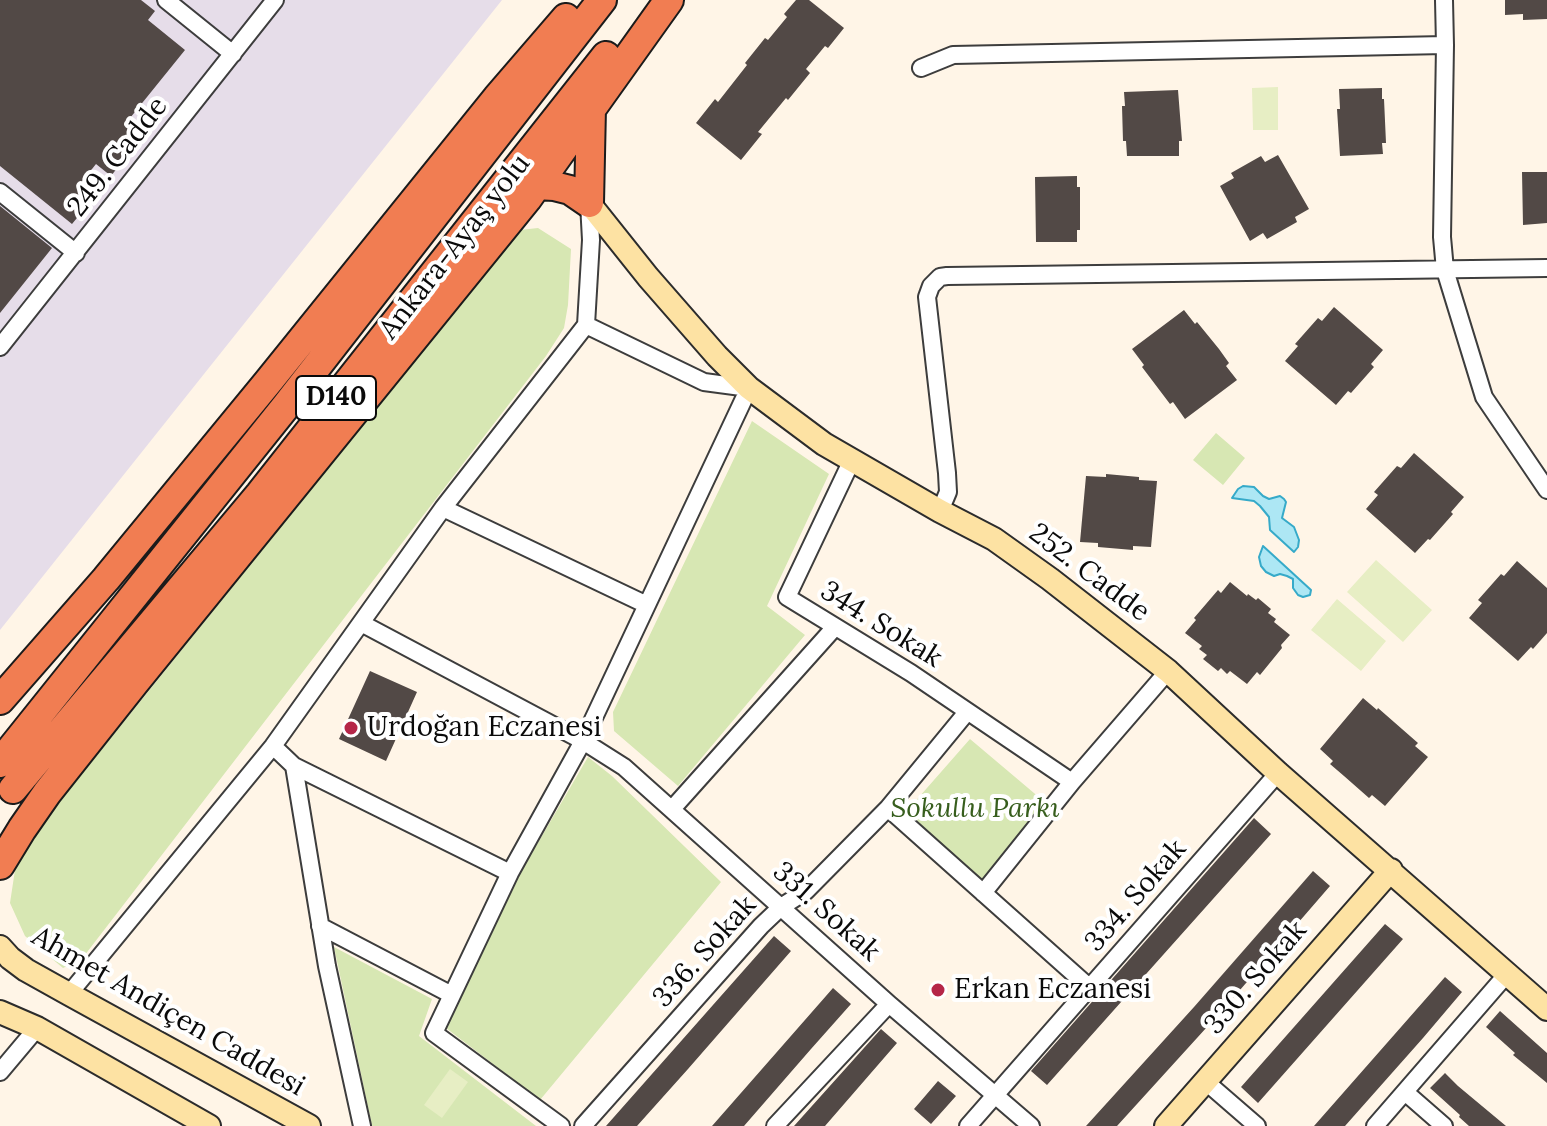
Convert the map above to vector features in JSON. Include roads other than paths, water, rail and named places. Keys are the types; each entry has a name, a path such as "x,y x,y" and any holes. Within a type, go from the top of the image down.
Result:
{"highway":[{"path":"0,700 126,554 488,110 582,0"},
{"name":"Ankara-Ayaş yolu","path":"0,763 286,406 602,0"},
{"name":"Ankara-Ayaş yolu","path":"13,789 260,494 650,0"},
{"path":"0,865 30,818 140,675 457,287 536,185 669,0"},
{"path":"589,203 591,108"},
{"path":"536,185 570,190 589,203"},
{"path":"0,825 30,818"}],"main road":[{"name":"252. Cadde","path":"589,203 648,277 749,388 824,444 1015,553 1168,671 1278,773 1547,1009"},
{"name":"330. Sokak","path":"1166,1126 1391,870"},
{"name":"Ahmet Andiçen Caddesi","path":"0,947 26,970 309,1126"},
{"path":"0,1012 37,1028 209,1126"}],"street":[{"path":"166,0 233,54"},
{"name":"249. Cadde","path":"1,345 275,0"},
{"path":"1444,0 1442,237 1445,270 1484,397 1547,490"},
{"path":"921,68 953,55 1445,45"},
{"path":"0,192 76,253"},
{"path":"69,994 273,746 443,508 586,325 591,240 589,203"},
{"path":"940,511 948,492 947,473 927,297 931,286 940,277 1547,268"},
{"path":"561,1126 434,1033 510,873 583,741 749,388 704,382 586,325"},
{"name":"344. Sokak","path":"852,460 787,597 911,673 1072,782"},
{"path":"443,508 647,605"},
{"name":"331. Sokak","path":"361,623 583,741 624,767 889,1004 1031,1126"},
{"path":"672,809 835,627"},
{"path":"983,893 1072,782 1168,671"},
{"name":"336. Sokak","path":"583,1126 761,926 781,907 806,891 888,808 967,712"},
{"path":"273,746 294,766 510,873"},
{"path":"294,766 320,926 362,1126"},
{"name":"334. Sokak","path":"968,1126 1278,773"},
{"path":"888,808 1090,988"},
{"path":"320,926 452,995"},
{"path":"1375,1126 1507,974"},
{"path":"775,1126 889,1004"},
{"path":"0,1072 37,1028"},
{"path":"1205,1081 1257,1126"},
{"path":"1405,1092 1444,1126"}],"water":[{"path":"1243,486 1254,487 1269,499 1280,496 1284,499 1282,518 1294,527 1299,540 1294,552 1270,530 1269,517 1260,506 1254,501 1232,498"},
{"path":"1263,546 1311,590 1310,595 1298,595 1293,588 1293,579 1266,572 1259,557"}],"place":[{"name":"Urdoğan Eczanesi","path":"351,728"},
{"name":"Erkan Eczanesi","path":"938,990"}],"park label":[{"name":"Sokullu Parkı","path":"975,809"}]}
